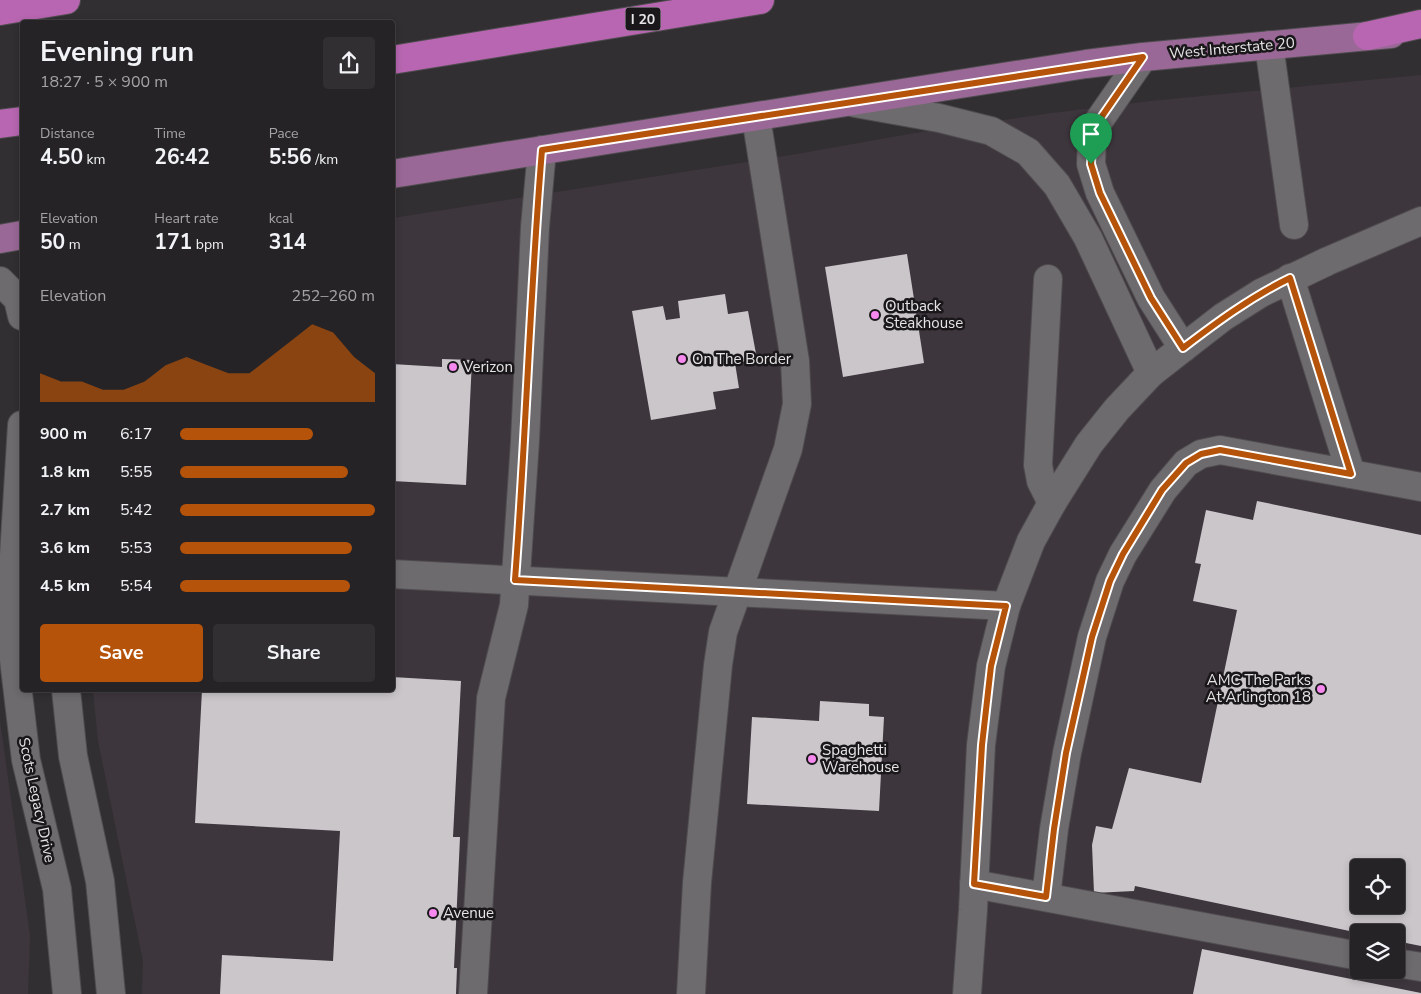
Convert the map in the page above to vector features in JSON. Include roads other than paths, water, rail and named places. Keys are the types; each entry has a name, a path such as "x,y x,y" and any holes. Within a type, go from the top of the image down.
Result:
{"highway":[{"path":"0,11 66,0"},
{"name":"I 20","path":"395,60 760,0"},
{"path":"1367,36 1421,24"},
{"path":"0,124 20,121"}],"main road":[{"name":"West Interstate 20","path":"395,174 1143,57 1421,31"},
{"path":"0,239 20,235"}],"street":[{"path":"1269,45 1294,225"},
{"path":"1143,57 1098,122 1092,140 1091,164 1100,193 1147,290 1183,348"},
{"path":"851,102 940,118 991,131 1028,152 1057,185 1088,238 1151,373"},
{"path":"692,994 697,883 718,665 723,632 788,449 797,404 795,361 756,117"},
{"path":"473,994 491,698 514,605 535,227 542,150"},
{"path":"967,994 984,725 991,666 1006,606 1031,541 1052,503 1089,444 1117,409 1151,373 1223,317 1290,278 1421,221"},
{"path":"1290,278 1351,474"},
{"path":"1048,279 1038,466 1041,480 1052,503"},
{"path":"0,281 18,299 20,308"},
{"path":"1046,897 1066,753 1094,628 1110,581 1123,554 1162,490 1186,463 1201,454 1220,450 1421,487"},
{"name":"Scots Legacy Drive","path":"20,490 13,651 26,760 57,889 67,994"},
{"path":"395,574 1006,606"},
{"path":"66,692 73,756 100,881 111,994"},
{"path":"974,884 1350,954"},
{"path":"1405,965 1421,968"}],"place":[{"name":"Outback Steakhouse","path":"875,315"},
{"name":"On The Border","path":"682,359"},
{"name":"Verizon","path":"453,367"},
{"name":"AMC The Parks At Arlington 18","path":"1321,689"},
{"name":"Spaghetti Warehouse","path":"812,759"},
{"name":"Avenue","path":"433,913"}]}
